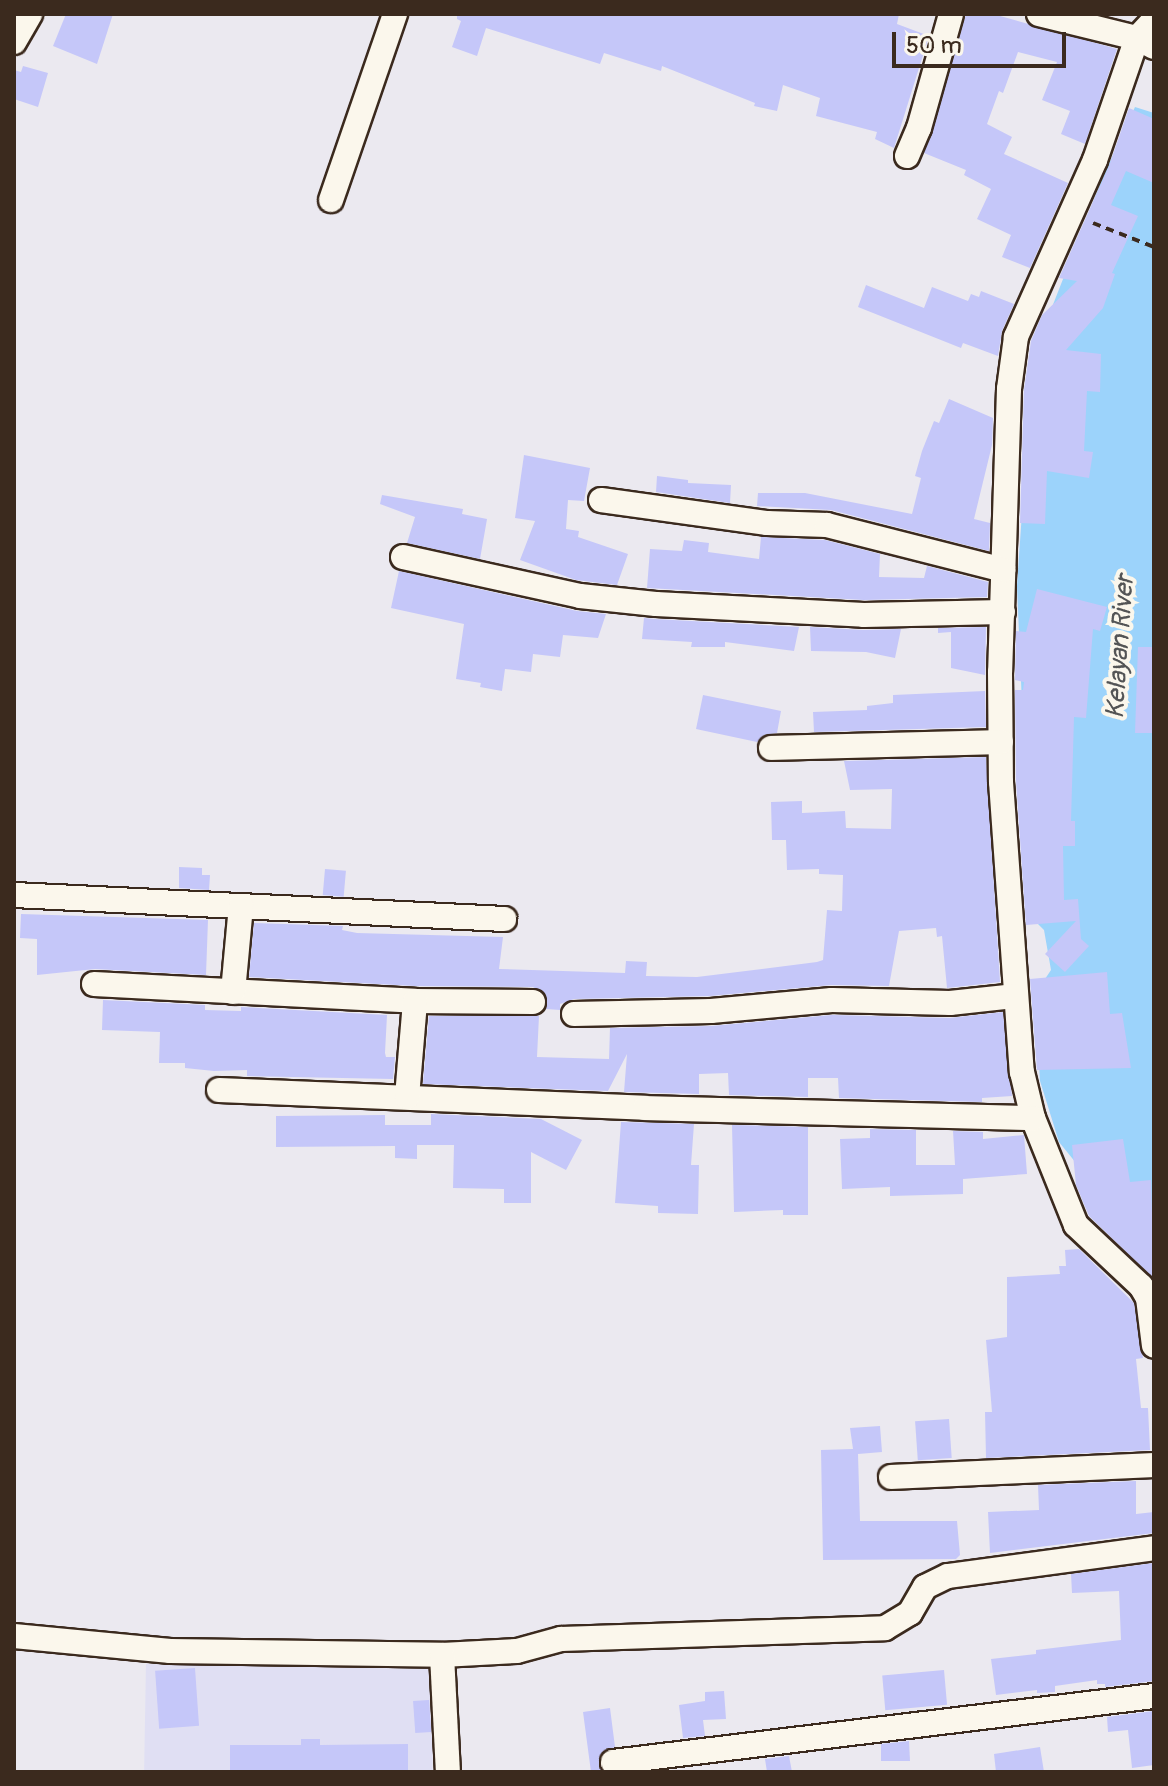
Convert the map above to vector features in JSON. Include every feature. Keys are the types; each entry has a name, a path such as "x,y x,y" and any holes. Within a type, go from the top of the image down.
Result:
{"street":[{"path":"14,42 30,14"},
{"path":"331,200 395,14"},
{"path":"907,156 923,113 951,14"},
{"path":"1039,14 1148,35 1095,160 1078,218 1023,314 1014,348 1009,389 1003,570 1001,742 1014,996 1022,1072 1033,1118 1076,1225 1131,1274 1148,1298 1154,1346"},
{"path":"601,500 767,523 827,525 1003,570"},
{"path":"403,557 580,596 656,604 864,615 1003,612"},
{"path":"771,748 1001,742"},
{"path":"14,895 504,919"},
{"path":"233,992 241,906"},
{"path":"94,984 415,1001 533,1002"},
{"path":"574,1014 711,1011 832,1000 950,1003 1014,996"},
{"path":"407,1097 415,1001"},
{"path":"219,1090 645,1108 1033,1118"},
{"path":"891,1477 1154,1465"},
{"path":"14,1636 170,1651 442,1655 517,1651 561,1639 885,1628 910,1613 925,1587 935,1580 1154,1548"},
{"path":"442,1655 448,1772"},
{"path":"613,1762 1154,1696"}],"path":[{"path":"1078,218 1154,247"}],"shaded area":[{"path":"146,1664 434,1669 432,1772 144,1772"}],"water":[{"name":"Kelayan River","path":"1135,107 1154,113 1154,1259 1059,1142 1040,1081 1035,994 1051,970 1044,930 1031,917 1017,586 1025,468 1045,325 1103,177"}],"building":[{"path":"66,14 113,14 97,64 53,46"},
{"path":"457,14 899,14 897,24 929,36 894,148 875,139 877,132 816,116 820,98 783,85 777,111 754,106 755,103 662,66 661,71 604,53 600,64 486,28 477,56 452,47 461,21 457,19"},
{"path":"966,14 993,14 1117,49 1085,144 1061,134 1070,111 1042,100 1057,62 1018,52 1003,93 999,91 987,124 1012,137 1004,154 1068,183 1030,268 1002,257 1011,235 977,219 991,189 964,175 966,170 924,153"},
{"path":"23,66 48,73 38,107 14,99 14,70 21,72"},
{"path":"1129,108 1154,119 1154,183 1126,171 1111,205 1138,216 1112,273 1115,274 1103,308 1066,350 1101,354 1100,392 1087,391 1084,451 1093,452 1089,478 1047,471 1045,524 1020,523 1024,390 1031,341 1042,315 1077,281 1059,278 1109,166"},
{"path":"866,285 924,308 932,287 968,301 971,294 979,297 981,291 1014,304 1002,331 998,356 963,343 961,348 858,307"},
{"path":"949,399 993,418 992,445 974,519 990,523 989,551 831,510 757,506 758,493 805,493 912,514 921,478 915,476 922,451 934,421 939,423"},
{"path":"524,455 590,468 584,501 568,500 566,529 579,531 578,537 628,554 617,585 576,580 520,560 535,521 515,518"},
{"path":"657,476 688,480 688,483 731,485 730,503 656,492"},
{"path":"382,495 463,509 462,514 487,519 480,559 407,543 415,517 380,504"},
{"path":"761,537 825,540 880,554 879,577 924,578 927,566 988,582 987,597 864,600 647,588 650,549 682,551 684,540 709,543 708,552 759,559"},
{"path":"399,571 577,611 606,614 598,638 563,635 560,657 533,654 531,672 505,669 502,691 480,687 481,683 456,679 464,624 391,608"},
{"path":"1037,589 1107,607 1100,631 1093,629 1086,718 1074,717 1071,821 1075,821 1075,846 1063,846 1064,900 1078,899 1081,939 1089,946 1065,972 1045,954 1076,921 1026,925 1016,781 1015,690 1023,690 1024,682 1015,680 1016,631 1026,632"},
{"path":"644,618 799,627 794,651 725,642 725,647 691,647 692,642 642,639"},
{"path":"810,627 901,629 895,658 866,652 811,651"},
{"path":"986,627 985,675 951,668 951,632 938,633 938,628"},
{"path":"1138,647 1154,647 1154,733 1135,733"},
{"path":"985,691 986,727 814,732 813,712 867,710 867,706 893,703 893,695"},
{"path":"703,695 781,711 777,733 764,735 757,742 696,729"},
{"path":"986,757 1000,982 947,988 942,936 937,937 936,928 899,931 889,986 831,985 710,996 574,999 560,1004 560,1010 546,1009 546,994 533,987 415,986 249,977 254,923 343,926 342,930 357,933 503,937 499,969 625,973 626,961 647,962 646,976 697,977 817,962 823,960 827,910 842,911 843,875 819,874 819,869 787,870 786,840 772,840 771,802 802,801 802,813 845,811 846,828 891,829 892,789 850,790 844,761"},
{"path":"179,867 202,868 202,875 210,875 209,890 179,888"},
{"path":"325,869 346,871 344,897 323,895"},
{"path":"21,914 208,920 206,975 95,969 37,975 37,939 20,938"},
{"path":"1107,972 1110,1014 1122,1013 1131,1068 1037,1070 1030,979"},
{"path":"103,1000 205,1005 205,1010 241,1011 241,1007 387,1015 385,1053 386,1057 395,1057 393,1079 247,1076 247,1070 214,1071 185,1068 185,1063 159,1063 160,1032 102,1030"},
{"path":"1003,1012 1012,1096 982,1098 982,1102 839,1098 838,1078 808,1078 808,1097 729,1095 728,1073 699,1074 699,1094 624,1092 627,1054 608,1091 423,1084 429,1016 539,1016 537,1057 609,1059 610,1028 711,1026 832,1015 950,1018"},
{"path":"431,1114 541,1119 582,1140 566,1170 531,1152 531,1203 504,1203 504,1189 453,1188 454,1145 417,1145 417,1159 395,1158 395,1146 276,1147 276,1116 385,1115 385,1125 431,1125"},
{"path":"621,1122 694,1124 691,1165 699,1165 698,1214 658,1213 658,1206 615,1203"},
{"path":"732,1125 808,1127 808,1215 783,1215 783,1210 734,1212"},
{"path":"870,1129 916,1130 916,1165 955,1165 953,1131 983,1132 983,1139 1024,1135 1027,1174 963,1179 963,1194 890,1196 890,1187 842,1189 840,1139 870,1138"},
{"path":"1123,1139 1130,1182 1151,1180 1154,1279 1089,1216 1076,1185 1072,1145"},
{"path":"1079,1249 1134,1303 1143,1358 1136,1359 1141,1408 1148,1408 1150,1450 986,1458 985,1412 992,1412 986,1340 1007,1337 1007,1277 1060,1274 1059,1266 1066,1266 1065,1250"},
{"path":"949,1419 952,1458 918,1460 915,1421"},
{"path":"880,1426 882,1452 858,1454 860,1521 957,1521 960,1555 956,1559 823,1560 821,1450 853,1449 850,1428"},
{"path":"1136,1481 1136,1514 1154,1512 1154,1533 990,1553 988,1512 1039,1510 1038,1485"},
{"path":"1154,1563 1154,1681 1105,1687 1105,1684 1097,1684 1097,1680 1055,1686 1055,1692 1037,1693 1037,1690 996,1695 991,1659 1121,1640 1119,1591 1072,1593 1071,1574"},
{"path":"195,1668 199,1726 159,1729 155,1671"},
{"path":"944,1670 947,1705 885,1710 882,1675"},
{"path":"724,1691 726,1719 703,1720 705,1736 683,1738 679,1705 705,1701 705,1692"},
{"path":"429,1700 431,1732 415,1733 413,1701"},
{"path":"610,1708 615,1747 600,1755 602,1772 591,1772 583,1712"},
{"path":"1154,1711 1154,1765 1132,1768 1128,1730 1108,1732 1107,1717"},
{"path":"301,1739 320,1739 320,1745 408,1744 408,1772 230,1772 230,1745 301,1745"},
{"path":"909,1741 910,1761 881,1761 881,1744"},
{"path":"1040,1747 1044,1772 996,1772 994,1754"},
{"path":"789,1756 792,1772 767,1772 765,1759"}]}
